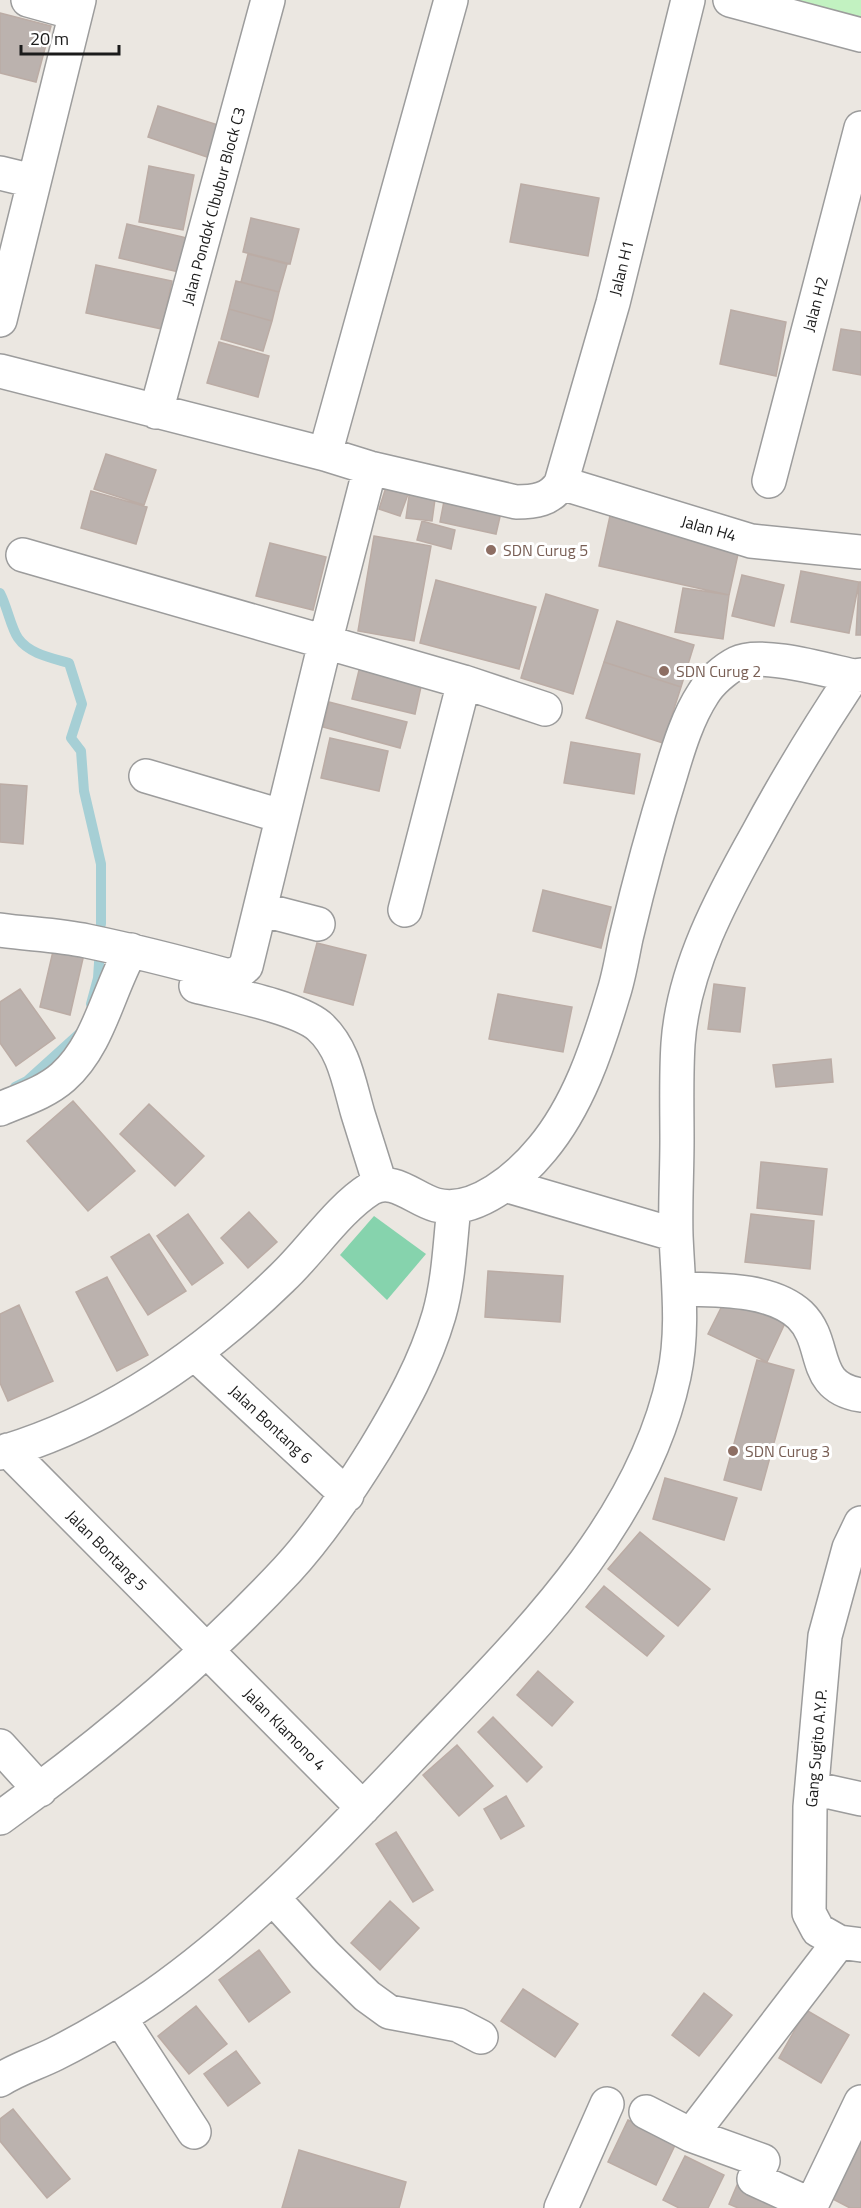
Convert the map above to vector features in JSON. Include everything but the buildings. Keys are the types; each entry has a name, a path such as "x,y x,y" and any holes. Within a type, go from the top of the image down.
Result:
{"street":[{"path":"0,320 77,7 28,0"},
{"name":"Jalan Pondok Clbubur Block C3","path":"156,412 268,0"},
{"path":"325,454 451,0"},
{"name":"Jalan H1","path":"561,483 613,303 688,0"},
{"path":"730,0 861,35"},
{"name":"Jalan H2","path":"769,481 861,128"},
{"path":"0,173 33,181"},
{"path":"0,371 325,454 370,468 516,502 533,502 547,497 556,492 561,483"},
{"path":"0,930 229,976 246,966 281,816 370,468"},
{"name":"Jalan H4","path":"561,483 751,541 861,552"},
{"path":"23,555 464,682 545,709"},
{"path":"3,2073 50,2057 120,2018 183,1974 273,1898 363,1808 533,1626 589,1557 617,1516 651,1448 675,1372 679,1289 676,1235 678,1038 685,1000 715,916 737,870 806,748 857,676 752,658 737,663 704,692 688,722 675,758 626,937 614,992 598,1041 572,1105 542,1149 525,1168 489,1195 454,1207 427,1202 393,1185 380,1184 371,1188 347,1209 285,1276 236,1321 195,1353 153,1383 81,1422 4,1451"},
{"path":"405,910 464,682"},
{"path":"146,776 281,816"},
{"path":"260,909 318,924"},
{"path":"0,1109 50,1086 63,1077 77,1062 103,1014 112,951"},
{"path":"112,951 296,1014 317,1025 337,1049 345,1068 380,1184"},
{"path":"505,1185 676,1235"},
{"path":"0,1818 40,1790 206,1651 288,1569 347,1495 413,1384 428,1344 439,1314 454,1207"},
{"path":"679,1289 730,1290 773,1300 787,1307 800,1316 811,1332 825,1374 838,1388 861,1395"},
{"name":"Jalan Bontang 6","path":"195,1353 347,1495"},
{"name":"Jalan Bontang 5","path":"4,1451 206,1651"},
{"name":"Gang Sugito A.Y.P.","path":"850,1943 818,1930 809,1913 810,1807 825,1636 849,1548 861,1524"},
{"name":"Jalan Klamono 4","path":"206,1651 363,1808"},
{"path":"0,1746 40,1790"},
{"path":"812,1788 861,1799"},
{"path":"273,1898 325,1955 367,1996 389,2012 458,2025 481,2037"},
{"path":"691,2135 850,1943"},
{"path":"120,2018 194,2132"},
{"path":"646,2112 691,2135 763,2160 754,2179 810,2206 861,2102"},
{"path":"561,2208 607,2104"}],"green space":[{"path":"761,0 861,0 861,29"},
{"path":"374,1216 426,1254 387,1300 340,1255"}],"waterway":[{"path":"0,593 18,638 28,648 41,655 69,663 82,704 71,738 81,751 84,791 101,864 101,924"},
{"path":"91,1004 98,978 100,948"},
{"path":"15,1087 27,1081 79,1034"}],"place":[{"name":"SDN Curug 5","path":"491,550"},
{"name":"SDN Curug 2","path":"664,671"},
{"name":"SDN Curug 3","path":"733,1451"}]}
